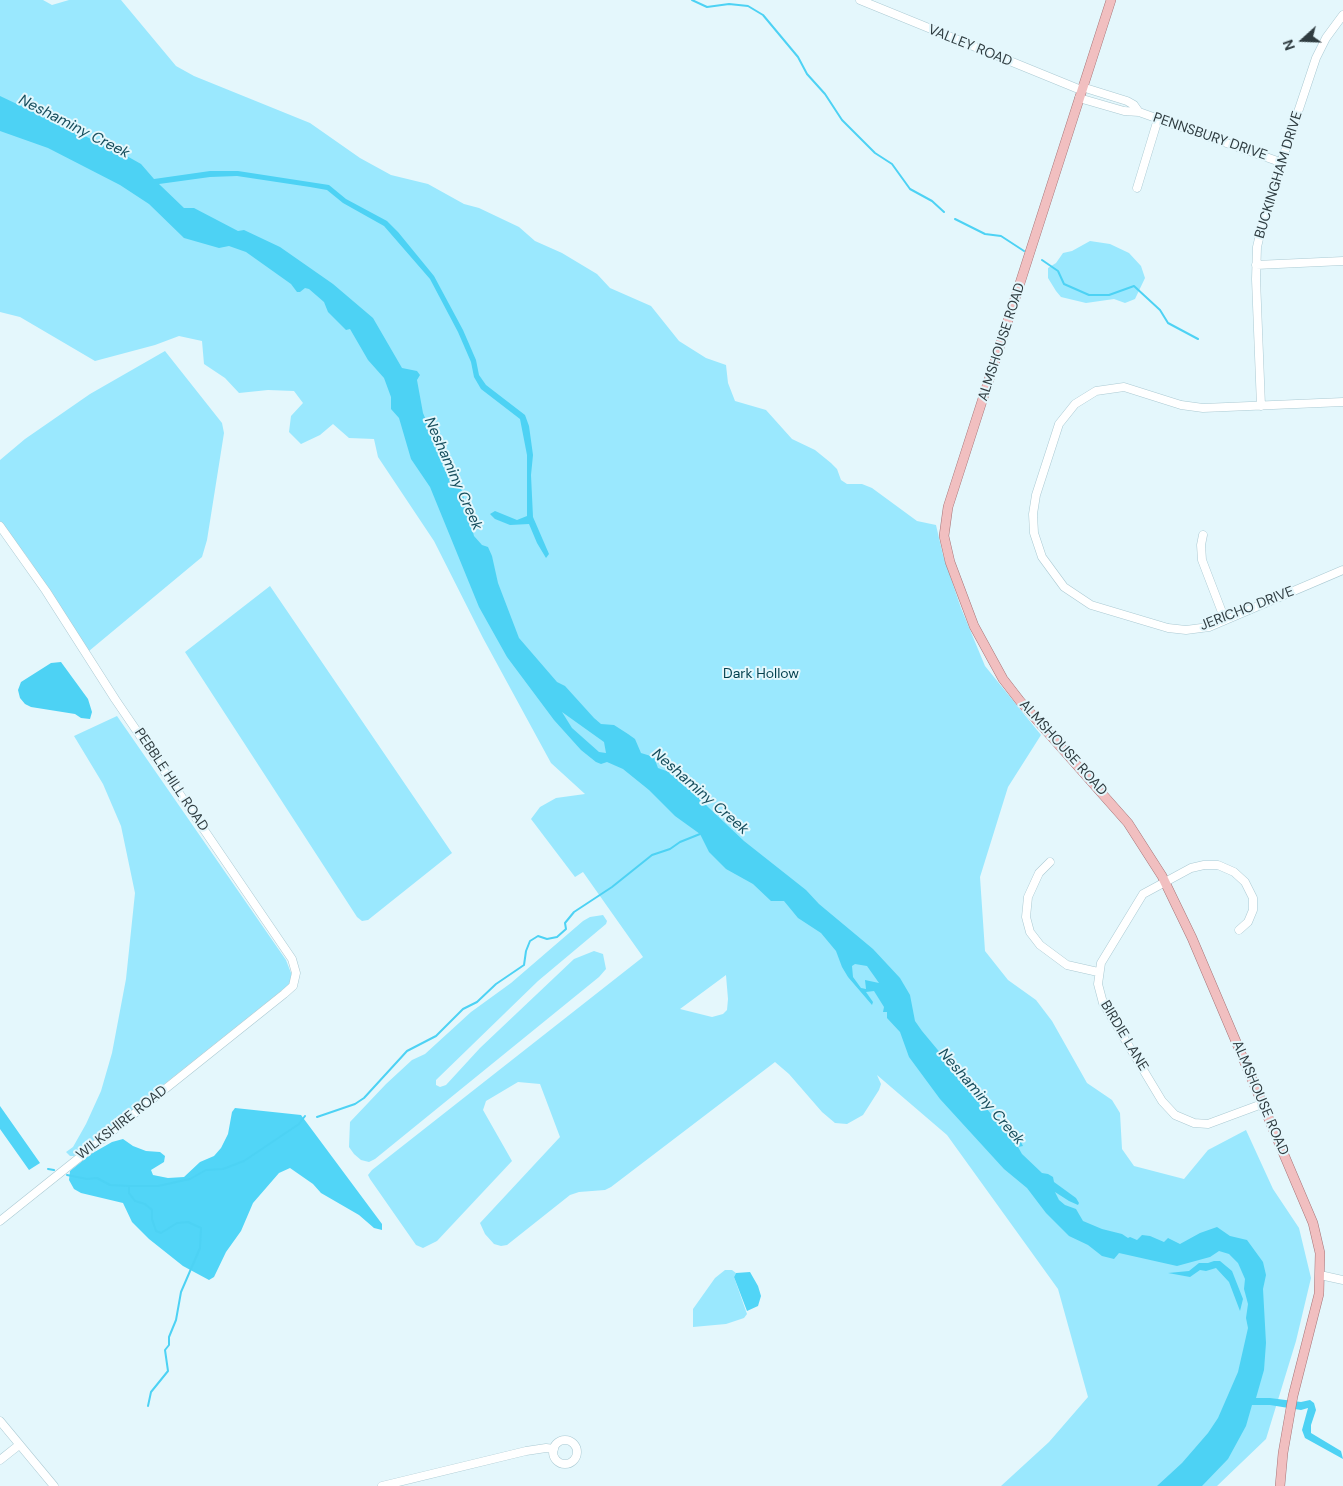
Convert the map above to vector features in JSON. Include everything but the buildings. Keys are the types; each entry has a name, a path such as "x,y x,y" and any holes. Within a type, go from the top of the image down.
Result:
{"main road":[{"name":"ALMSHOUSE ROAD","path":"1111,0 950,499 944,536 947,552 974,626 1003,678 1020,701 1128,822 1165,881 1314,1223 1319,1244 1320,1275 1313,1323 1295,1387 1287,1429 1280,1486"}],"street":[{"name":"VALLEY ROAD","path":"860,0 1081,92"},
{"name":"BUCKINGHAM DRIVE","path":"1261,406 1256,265 1267,205 1316,58 1326,38 1343,15"},
{"name":"PENNSBURY DRIVE","path":"1081,92 1127,101 1134,105 1139,112 1280,162"},
{"path":"1137,188 1158,119"},
{"path":"1256,265 1343,261"},
{"name":"JERICHO DRIVE","path":"1343,402 1191,407 1124,387 1105,388 1088,394 1074,404 1059,424 1034,508 1034,533 1042,557 1055,578 1077,597 1107,610 1168,628 1197,629 1225,620 1343,570"},
{"name":"PEBBLE HILL ROAD","path":"0,526 46,591 115,699 292,959 296,973 293,986 245,1026"},
{"path":"1203,535 1201,545 1202,560 1225,620"},
{"path":"1050,862 1039,873 1028,897 1026,911 1030,932 1040,944 1067,964 1098,972 1102,960 1142,896 1187,870 1204,865 1218,865 1234,872 1247,884 1254,904 1251,918 1239,930"},
{"name":"BIRDIE LANE","path":"1098,972 1099,990 1103,1003 1162,1101 1171,1112 1188,1122 1208,1124 1262,1104"},
{"name":"WILKSHIRE ROAD","path":"0,1221 245,1026"},
{"path":"1320,1275 1343,1280"},
{"path":"0,1421 54,1486"},
{"path":"0,1460 19,1445"},
{"path":"382,1486 526,1451 546,1448 554,1449"}],"green space":[{"name":"Dark Hollow","path":"0,0 43,0 52,5 69,0 121,0 176,66 194,76 310,123 360,158 391,175 428,184 464,204 479,208 519,227 535,241 562,253 597,274 610,288 651,306 679,341 706,358 726,365 728,383 735,401 766,410 792,439 815,450 831,463 837,469 841,480 847,484 862,484 872,488 917,521 936,525 943,555 961,608 985,666 1041,735 1008,787 980,877 985,951 1008,980 1036,1000 1052,1021 1087,1083 1112,1100 1120,1113 1122,1149 1134,1166 1184,1179 1208,1150 1246,1130 1273,1189 1299,1228 1311,1278 1296,1341 1266,1439 1217,1486 1001,1486 1049,1442 1088,1397 1058,1289 947,1135 877,1075 881,1084 879,1090 863,1115 847,1124 835,1123 822,1112 789,1074 775,1062 611,1187 605,1190 579,1192 570,1195 507,1245 501,1246 494,1244 485,1234 480,1223 560,1137 540,1084 518,1082 486,1101 483,1110 512,1161 437,1241 423,1248 416,1245 368,1175 643,957 583,872 575,877 531,819 540,807 556,798 585,794 551,763 483,638 434,541 378,457 374,439 349,438 333,424 320,435 301,444 289,432 291,416 303,403 294,391 268,390 239,393 225,378 204,364 202,341 179,336 155,345 95,361 20,317 0,312","holes":["726,975 727,1010 723,1014 712,1017 680,1009"]},
{"path":"1090,241 1110,244 1129,253 1141,266 1145,278 1135,299 1125,303 1114,299 1086,303 1061,297 1056,291 1048,278 1048,268 1056,263 1063,253 1072,251"},
{"path":"165,351 222,423 224,433 207,540 202,557 89,651 28,558 0,522 0,460 25,439 90,394"},
{"path":"270,586 452,853 368,920 362,921 357,917 185,652"},
{"path":"117,716 286,960 291,973 291,983 74,1156 70,1156 66,1152 73,1147 86,1124 101,1091 112,1053 126,979 135,893 121,826 103,784 74,736"},
{"path":"603,915 607,921 606,924 538,981 436,1080 436,1085 440,1087 446,1085 480,1048 574,959 594,951 603,954 606,969 599,977 375,1159 369,1162 361,1160 354,1154 349,1147 350,1122 386,1084 412,1060 425,1054 471,1012 511,983 583,921 590,917"},
{"path":"725,1270 732,1270 736,1273 734,1277 747,1314 744,1318 726,1324 693,1327 693,1309 715,1278"}],"shaded area":[{"path":"0,1106 40,1163 29,1170 0,1129"},
{"path":"235,1108 301,1115 382,1224 382,1230 374,1228 359,1215 321,1193 313,1184 290,1168 279,1173 253,1203 241,1231 226,1252 214,1277 209,1280 183,1266 149,1239 132,1222 123,1203 81,1193 74,1189 69,1180 70,1171 91,1154 112,1142 123,1139 133,1146 146,1151 160,1152 165,1156 164,1162 151,1170 153,1175 168,1178 184,1177 200,1162 214,1156 221,1148 228,1134 232,1112"},
{"path":"750,1272 761,1296 758,1306 747,1311 734,1277 736,1273"}],"water":[{"name":"Neshaminy Creek","path":"0,96 125,155 141,164 154,179 210,171 238,171 329,185 346,199 387,221 434,276 463,330 476,360 479,375 486,385 525,415 529,426 533,455 531,475 533,517 549,554 546,558 529,524 510,525 495,519 490,514 495,511 517,520 527,516 527,455 520,419 481,389 474,377 471,362 458,332 430,279 384,226 343,203 327,190 237,176 210,177 159,184 184,208 194,208 238,231 244,230 280,247 333,284 373,318 402,368 417,371 420,375 417,380 423,413 436,444 462,491 474,536 482,545 488,547 492,556 498,583 519,638 557,682 565,686 594,718 601,724 614,725 635,739 641,753 654,757 658,768 675,774 685,782 744,841 806,890 819,904 873,949 900,978 910,995 915,1021 922,1031 997,1121 1020,1140 1023,1146 1018,1147 1022,1154 1042,1173 1053,1177 1054,1182 1076,1198 1079,1203 1078,1205 1069,1201 1055,1192 1059,1200 1065,1205 1076,1209 1083,1221 1137,1240 1142,1235 1164,1242 1168,1238 1180,1244 1200,1233 1217,1227 1230,1236 1247,1240 1263,1262 1266,1275 1263,1289 1266,1343 1264,1370 1256,1398 1301,1402 1310,1400 1314,1403 1316,1410 1311,1425 1311,1433 1341,1451 1343,1459 1305,1438 1302,1430 1308,1408 1301,1410 1270,1405 1252,1405 1246,1426 1228,1459 1202,1486 1157,1486 1182,1463 1208,1433 1218,1418 1238,1372 1248,1328 1246,1318 1248,1304 1244,1289 1245,1279 1238,1263 1229,1254 1219,1251 1210,1257 1177,1266 1119,1253 1114,1259 1102,1256 1088,1245 1069,1236 1046,1213 1027,1188 1004,1169 940,1099 909,1057 900,1032 887,1018 887,1012 883,1012 884,1007 874,991 866,992 873,1002 872,1005 848,977 836,951 821,933 798,918 784,901 771,901 753,884 726,869 709,852 700,834 675,816 649,790 623,769 607,762 601,764 596,762 581,750 554,720 507,657 479,607 430,487 411,459 399,418 391,409 391,397 384,378 368,360 350,329 346,330 328,312 324,302 309,289 305,288 297,292 291,284 246,252 229,246 219,248 184,238 149,204 120,185 48,148 0,131","holes":["562,712 604,742 606,753 599,752 572,728","855,964 867,966 879,983 865,980 866,989 861,988 853,977 852,966"]},
{"path":"61,662 88,699 92,712 90,719 81,718 75,714 31,707 20,698 18,690 21,682 51,663"},
{"path":"1220,1261 1232,1271 1243,1299 1240,1311 1229,1282 1216,1268 1206,1271 1200,1270 1190,1277 1168,1273 1189,1271 1199,1263"}],"waterway":[{"path":"692,0 707,7 729,4 748,6 763,15 798,57 807,74 825,94 842,120 875,153 892,164 910,189 932,201 944,212"},
{"path":"955,219 985,234 1001,236 1024,251"},
{"path":"1042,260 1058,271 1064,284 1089,295 1109,295 1134,286 1160,310 1168,323 1198,339"},
{"path":"317,1117 355,1104 364,1098 407,1051 436,1036 463,1009 477,1002 496,984 524,965 530,941 538,936 547,939 557,937 566,929 565,923 574,912 612,887 652,855 670,849 680,842 700,834"},
{"path":"67,1175 87,1179 97,1178 110,1185 129,1186 158,1186 190,1179 206,1170 223,1169 244,1161 299,1124 305,1116"},
{"path":"48,1169 54,1170"},
{"path":"129,1186 129,1193 135,1201 145,1204 152,1210 152,1219 156,1231 161,1233 177,1223 188,1222 201,1228 200,1248 181,1292 176,1320 169,1337 169,1345 165,1350 168,1371 151,1392 148,1406"}]}
